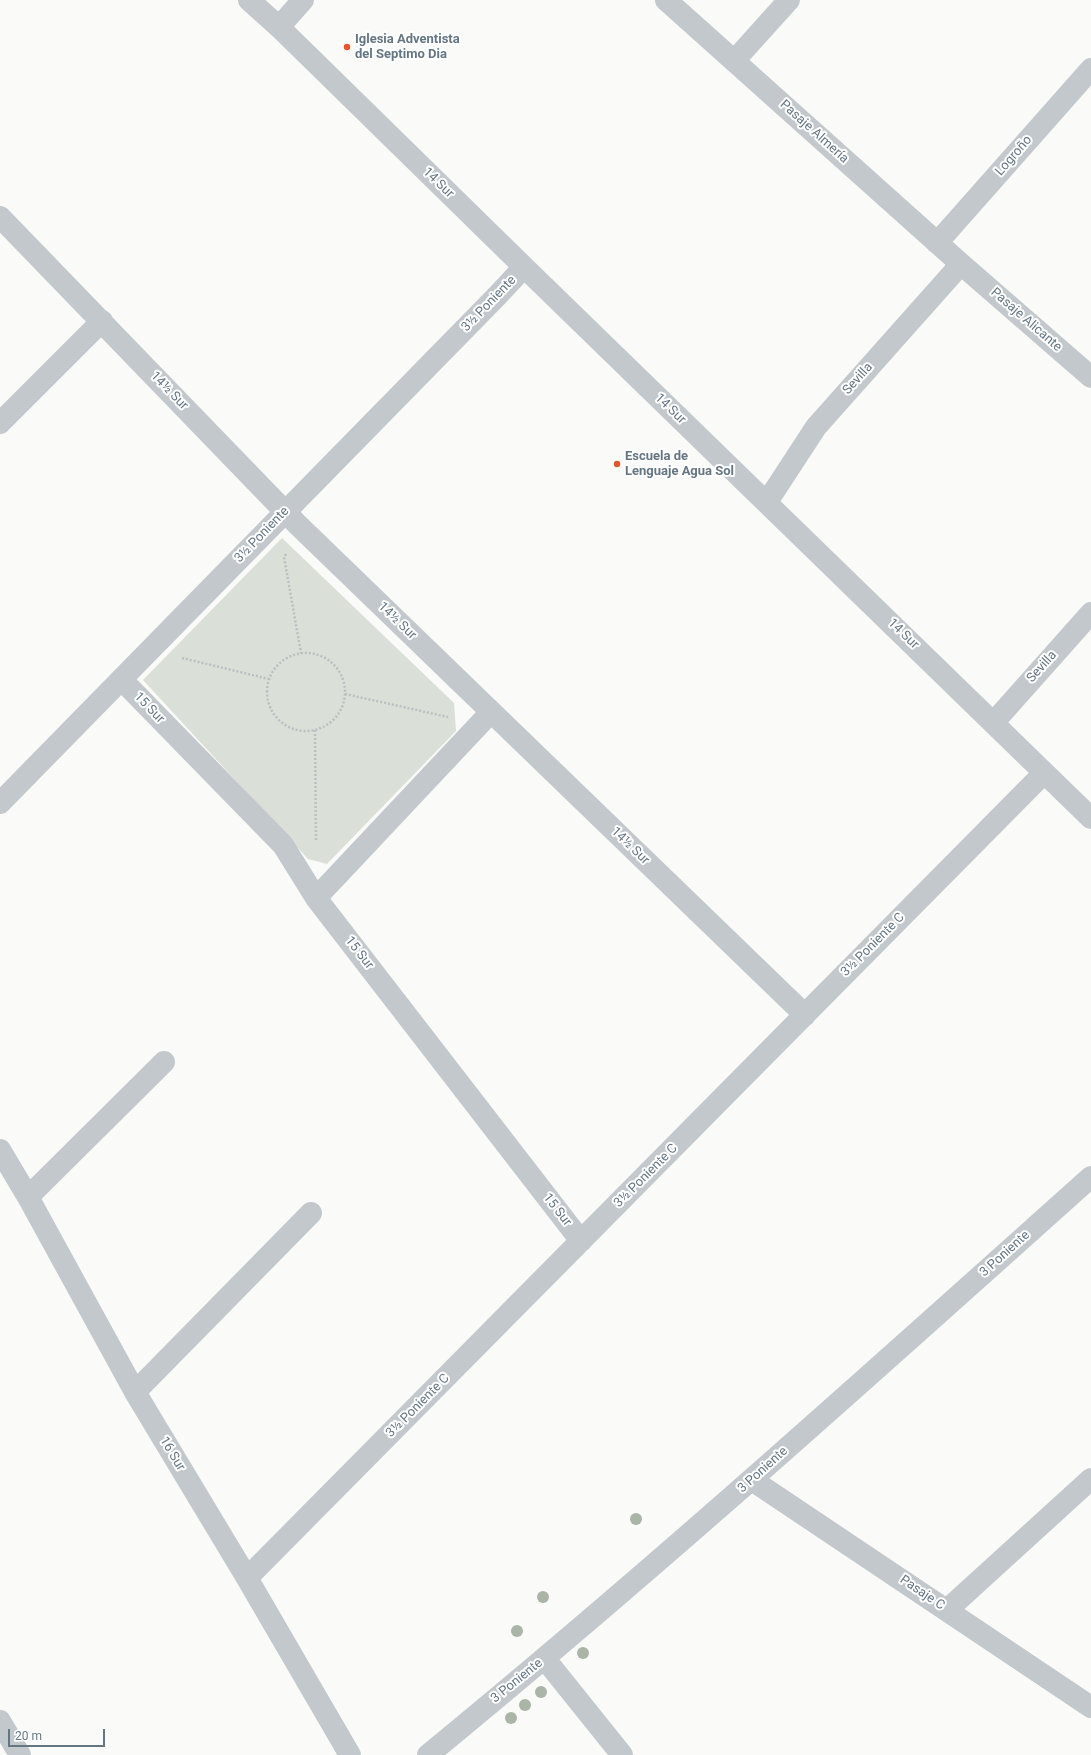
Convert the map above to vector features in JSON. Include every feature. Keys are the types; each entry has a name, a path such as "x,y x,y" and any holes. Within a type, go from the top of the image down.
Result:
{"street":[{"name":"14 Sur","path":"249,0 279,27 1091,818"},
{"path":"279,27 303,0"},
{"name":"Pasaje Almería","path":"666,0 961,264"},
{"path":"734,61 789,0"},
{"name":"Logroño","path":"937,243 1091,69"},
{"name":"14½ Sur","path":"0,217 292,518 805,1014"},
{"name":"Pasaje Alicante","path":"961,264 1091,377"},
{"name":"Sevilla","path":"767,502 816,427 961,264"},
{"name":"3½ Poniente","path":"0,803 122,680 292,518 524,267"},
{"path":"0,423 102,321"},
{"name":"Sevilla","path":"994,722 1091,613"},
{"name":"15 Sur","path":"122,680 283,845 316,898 581,1241"},
{"path":"316,898 491,712"},
{"name":"3½ Poniente C","path":"247,1578 1044,773"},
{"path":"28,1197 164,1062"},
{"name":"16 Sur","path":"0,1150 28,1197 136,1392 350,1755"},
{"name":"3 Poniente","path":"428,1755 545,1659 752,1480 1091,1177"},
{"path":"136,1392 311,1213"},
{"path":"947,1610 1091,1479"},
{"name":"Pasaje C","path":"752,1480 1091,1707"},
{"path":"545,1659 622,1755"},
{"path":"0,1721 20,1755"}],"path":[{"path":"292,518 284,557 301,654"},
{"path":"301,654 314,654 327,659 337,668 343,680 345,694 342,707 335,718 326,726 314,730 302,731 290,728 280,721 272,711 268,700 267,688 269,679 277,666 288,657 301,654"},
{"path":"181,657 269,679"},
{"path":"345,694 448,717 491,712"},
{"path":"314,730 316,850"}],"shaded area":[{"path":"282,538 454,703 456,731 327,864 308,859 143,680"}],"place":[{"name":"Iglesia Adventista del Septimo Dia","path":"347,47"},
{"name":"Escuela de Lenguaje Agua Sol","path":"617,464"}]}
